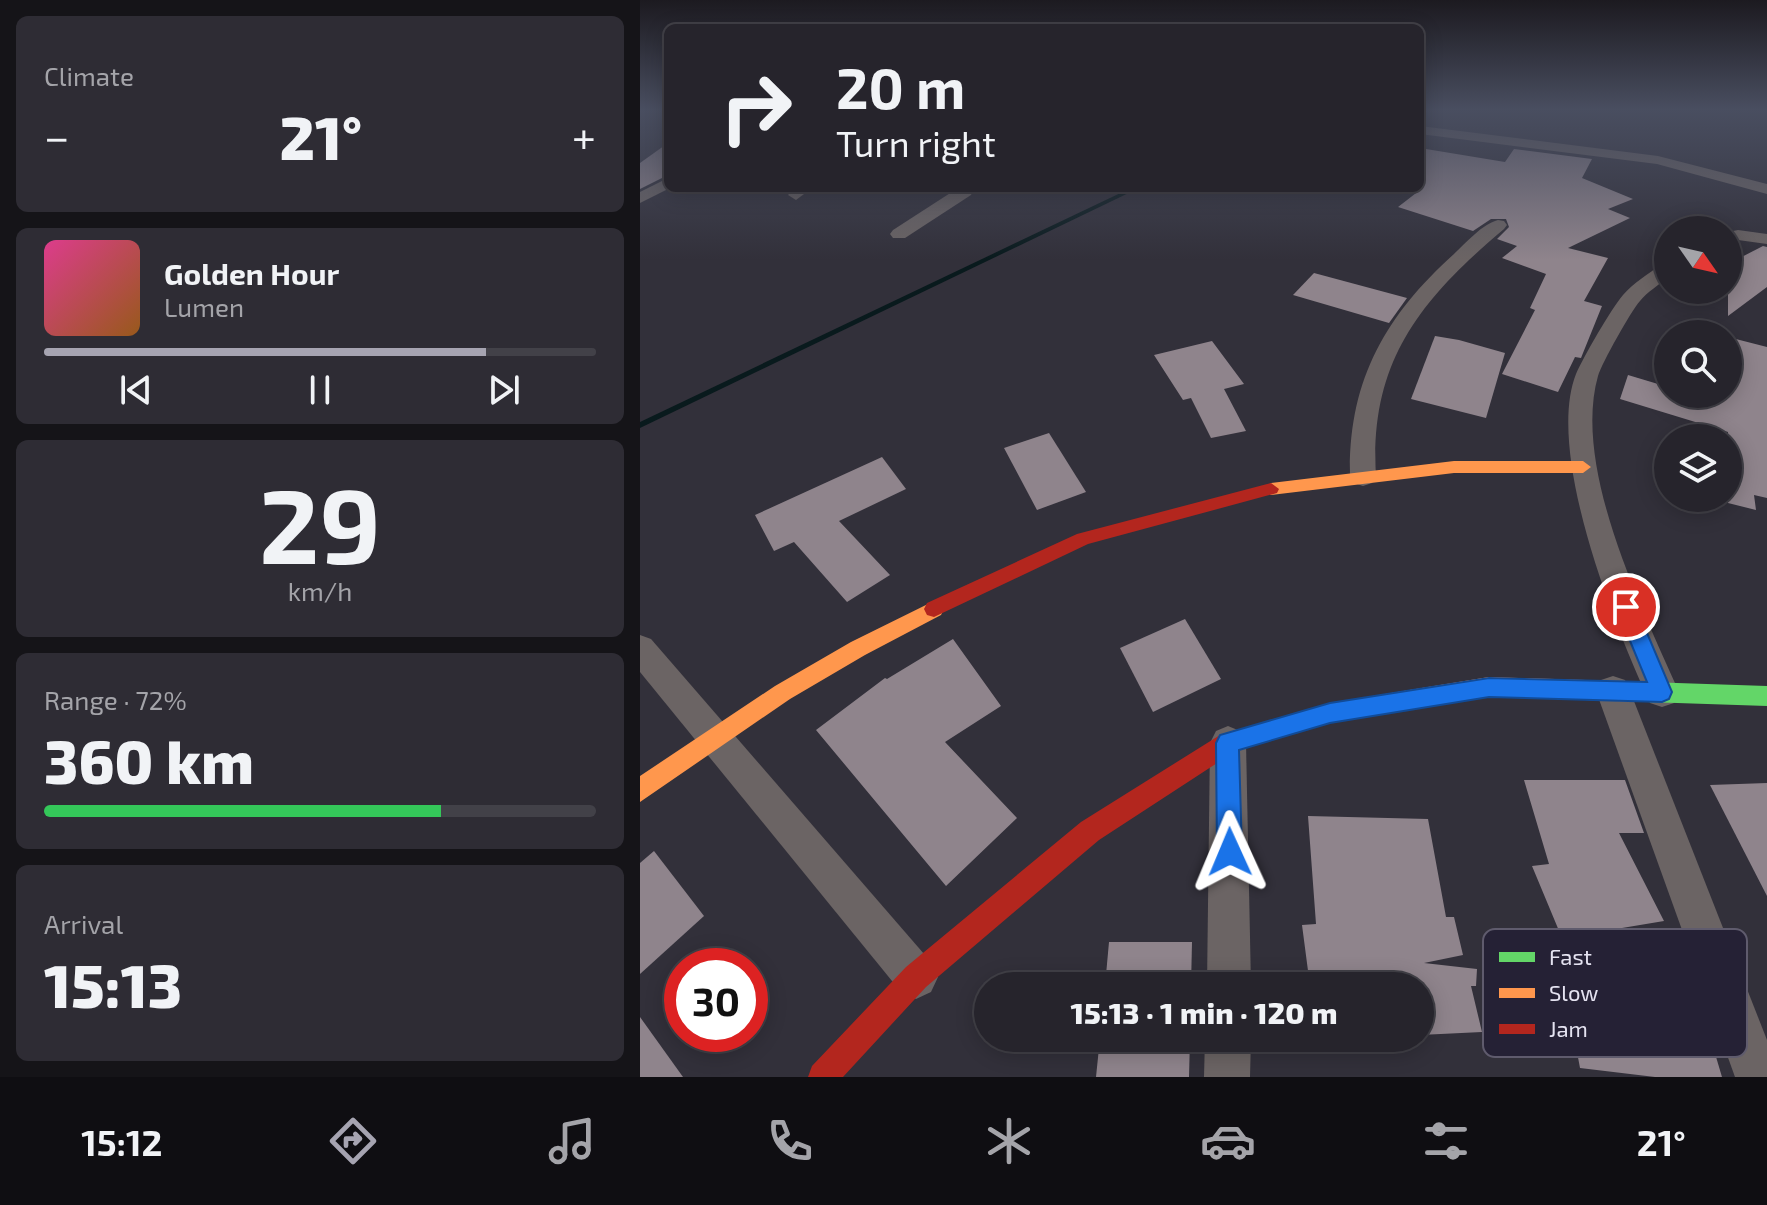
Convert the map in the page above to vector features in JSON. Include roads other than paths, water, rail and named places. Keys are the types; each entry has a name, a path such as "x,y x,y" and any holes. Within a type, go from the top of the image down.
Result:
{"street":[{"path":"1652,159 1767,189"},
{"path":"640,198 664,185"},
{"path":"899,234 965,192"},
{"path":"1363,477 1362,438 1367,402 1390,347 1427,293 1462,253 1498,225"},
{"path":"1742,236 1767,239"},
{"path":"1654,279 1631,298 1587,375 1581,424 1583,467 1615,579 1662,692"},
{"path":"640,790 712,736 901,625 1083,539 1285,485 1454,467 1583,467"},
{"path":"640,649 916,977"},
{"path":"823,1077 916,977 1090,831 1228,743 1330,713 1489,687 1767,696"},
{"path":"1613,691 1702,929"},
{"path":"1228,743 1229,972"},
{"path":"1747,1048 1758,1077"},
{"path":"1227,1077 1228,1052"}],"waterway":[{"path":"640,425 1128,192"}]}
